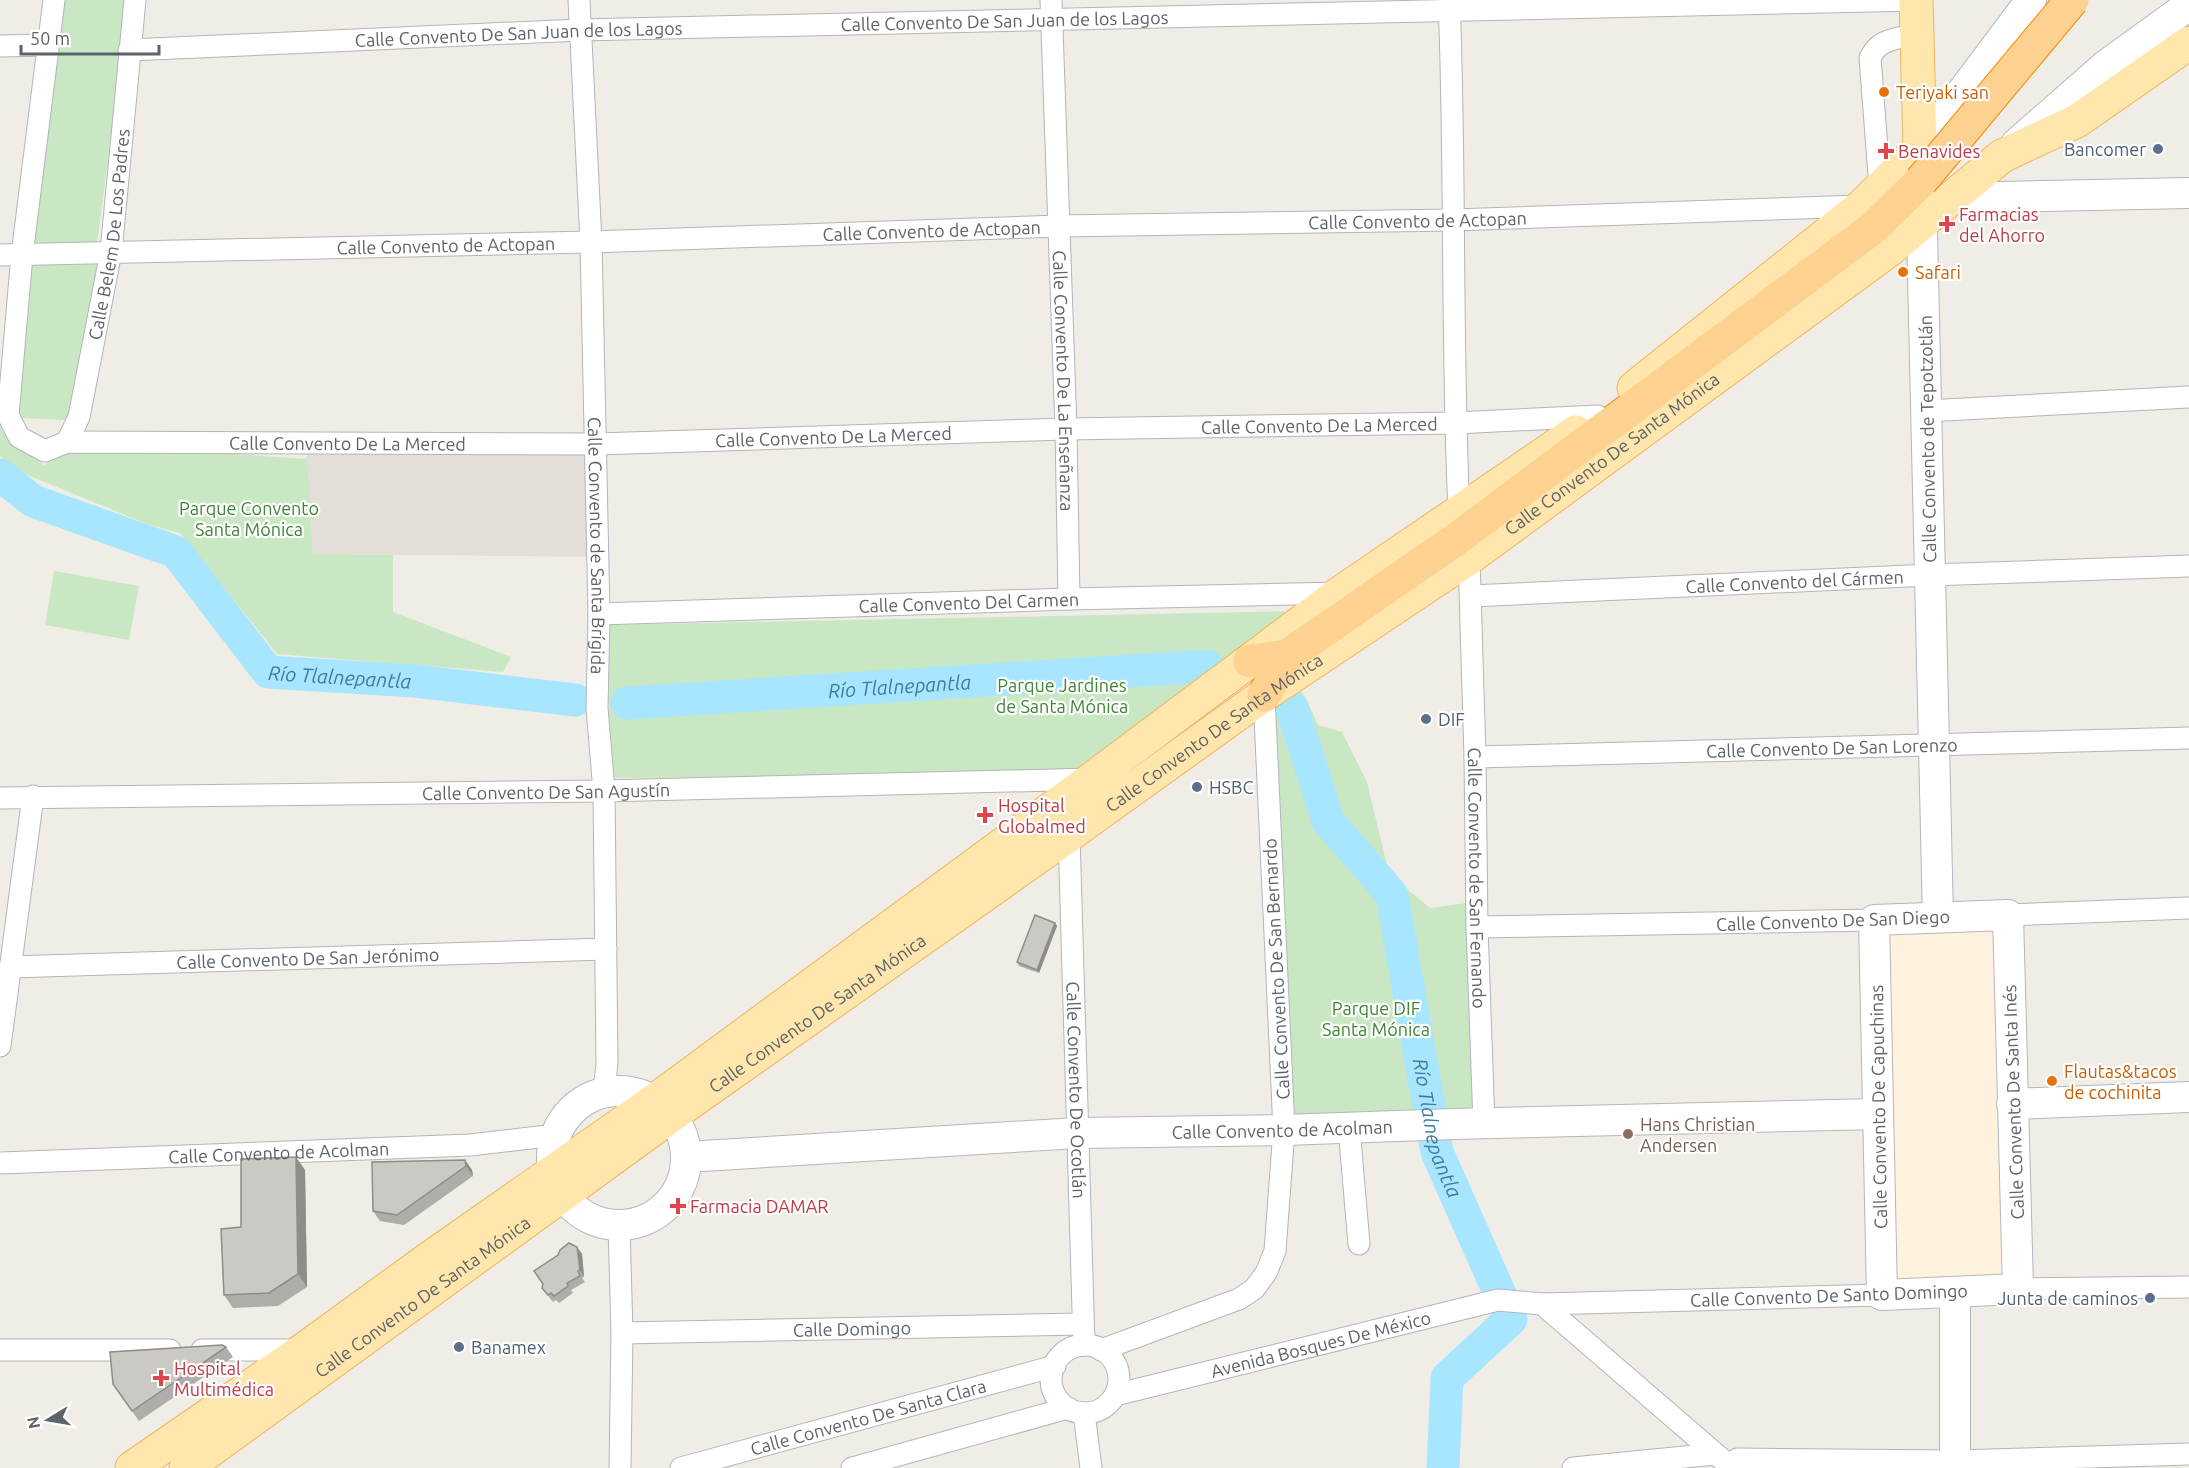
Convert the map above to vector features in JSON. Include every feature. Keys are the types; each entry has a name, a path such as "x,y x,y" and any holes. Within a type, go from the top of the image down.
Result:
{"highway":[{"path":"1264,695 1287,656 1462,536 1873,228 1921,181 2072,0"},
{"path":"1250,661 1287,656"}],"main road":[{"name":"Calle Convento de Tepotzotlán","path":"1916,0 1920,148"},
{"name":"Calle Convento De Santa Mónica","path":"186,1468 558,1184 663,1108 1093,778 1340,593 1462,536 1888,251 2002,156 2077,122 2189,43"},
{"name":"Calle Convento De Santa Mónica","path":"663,1108 1070,835 1264,695 1462,536 1598,417 1871,197 1920,148"},
{"name":"Calle Convento De Santa Mónica","path":"132,1468 303,1350 558,1184"}],"street":[{"path":"54,0 22,255 8,415 19,437 45,451 68,442"},
{"name":"Calle Belem De Los Padres","path":"68,442 79,417 111,252 135,0"},
{"name":"Calle Convento de Santa Brígida","path":"579,0 591,242 599,614 597,701 604,790 607,1063 604,1092"},
{"name":"Calle Convento De San Juan de los Lagos","path":"129,50 1052,9 1916,0"},
{"path":"1920,148 2031,0"},
{"name":"Calle Convento de San Fernando","path":"1450,5 1455,423 1462,536 1471,596 1477,927 1484,1124"},
{"name":"Calle Convento De Santa Mónica","path":"2002,156 2104,66 2189,5"},
{"name":"Calle Convento De La Enseñanza","path":"1052,9 1066,429 1069,599"},
{"path":"1871,197 1870,58 1875,46 1885,41 1917,34"},
{"path":"0,46 47,45"},
{"name":"Calle Convento de Tepotzotlán","path":"1920,148 1938,917"},
{"path":"1951,198 2189,192"},
{"name":"Calle Convento de Actopan","path":"0,255 591,242 1059,226 1454,220 1871,197"},
{"path":"1926,411 2189,397"},
{"name":"Calle Convento De La Merced","path":"68,442 596,444 1066,429 1455,423 1598,417"},
{"name":"Calle Convento del Cármen","path":"1471,596 1930,575 2189,566"},
{"name":"Calle Convento Del Carmen","path":"599,614 1340,593"},
{"name":"Calle Convento De San Bernardo","path":"1093,1348 1239,1299 1254,1289 1266,1273 1275,1251 1284,1130 1264,695"},
{"name":"Calle Convento De San Lorenzo","path":"1475,758 2189,738"},
{"name":"Calle Convento De San Agustín","path":"0,798 604,790 1093,778"},
{"path":"0,1046 33,796"},
{"name":"Calle Convento De Ocotlán","path":"1070,835 1082,1324 1093,1348"},
{"name":"Calle Convento De San Diego","path":"1477,927 1874,920 2189,908"},
{"name":"Calle Convento De Santa Inés","path":"2008,915 2018,1289"},
{"name":"Calle Convento De Capuchinas","path":"1874,920 1882,1295"},
{"name":"Calle Convento De San Jerónimo","path":"10,967 606,949"},
{"path":"628,1091 642,1094 663,1108 684,1142 686,1156 685,1171 672,1199 649,1219 619,1226 603,1224 587,1218 573,1208 558,1184 551,1158 556,1135 565,1116 589,1097 604,1092 628,1091"},
{"path":"2012,1104 2189,1097"},
{"name":"Calle Convento de Acolman","path":"686,1156 1077,1133 1284,1130 1878,1113"},
{"path":"1349,1128 1359,1244"},
{"name":"Calle Convento de Acolman","path":"0,1164 470,1145 556,1135"},
{"path":"619,1226 622,1333 620,1468"},
{"name":"Calle Convento De Santo Domingo","path":"1533,1303 1882,1295 2018,1289 2189,1287"},
{"path":"1955,1292 1955,1464"},
{"name":"Avenida Bosques De México","path":"1115,1395 1498,1300 1533,1303"},
{"path":"1533,1303 1715,1454 1734,1463 1955,1464 2189,1454"},
{"name":"Calle Domingo","path":"622,1333 1082,1324"},
{"path":"852,1468 1076,1411 1093,1412 1104,1407 1115,1395 1119,1385 1118,1369 1110,1356 1093,1348 1066,1351 1055,1366 1052,1380 1059,1401 1076,1411 1091,1468"},
{"path":"0,1350 303,1350"},
{"name":"Calle Convento De Santa Clara","path":"681,1468 1055,1366"},
{"path":"1573,1468 1715,1454"}],"shaded area":[{"path":"602,436 605,557 313,554 305,439"},
{"path":"2008,915 2018,1289 1882,1295 1874,920"}],"green space":[{"path":"63,0 129,0 97,243 31,244"},
{"path":"99,263 67,420 20,418 18,395 29,265"},
{"name":"Parque Convento Santa Mónica","path":"0,418 44,466 68,443 307,459 313,554 393,555 393,612 511,657 503,672 277,654 180,533 147,524 25,474 0,456"},
{"path":"54,571 139,586 129,640 45,625"},
{"name":"Parque Jardines de Santa Mónica","path":"1295,611 1090,776 611,778 606,625"},
{"name":"Parque DIF Santa Mónica","path":"1299,688 1318,725 1342,732 1367,782 1389,874 1430,908 1467,903 1475,1109 1284,1130 1272,714 1279,698"}],"building":[{"path":"1035,915 1055,923 1037,970 1017,962"},
{"path":"296,1157 298,1274 269,1293 224,1295 221,1229 241,1227 241,1159"},
{"path":"465,1160 466,1166 397,1215 373,1211 372,1162"},
{"path":"569,1243 577,1247 580,1276 567,1283 568,1286 554,1296 551,1293 548,1295 534,1271 558,1255 560,1250"},
{"name":"Hospital Multimédica","path":"222,1345 226,1347 132,1411 113,1384 110,1352"}],"waterway":[{"name":"Río Tlalnepantla","path":"0,475 33,501 176,552 268,672 415,681 575,700"},
{"name":"Río Tlalnepantla","path":"627,703 1207,666"},
{"name":"Río Tlalnepantla","path":"1292,708 1328,821 1392,895 1437,1152 1511,1319 1447,1378 1443,1468"}],"place":[{"name":"Teriyaki san","path":"1884,92"},
{"name":"Bancomer","path":"2158,149"},
{"name":"Benavides","path":"1886,151"},
{"name":"Farmacias del Ahorro","path":"1947,224"},
{"name":"Safari","path":"1903,272"},
{"name":"DIF","path":"1426,719"},
{"name":"HSBC","path":"1197,787"},
{"name":"Hospital Globalmed","path":"985,815"},
{"name":"Flautas&tacos de cochinita","path":"2052,1081"},
{"name":"Hans Christian Andersen","path":"1628,1134"},
{"name":"Farmacia DAMAR","path":"678,1206"},
{"name":"Junta de caminos","path":"2150,1298"},
{"name":"Banamex","path":"459,1347"},
{"name":"Hospital Multimédica","path":"161,1378"}]}
